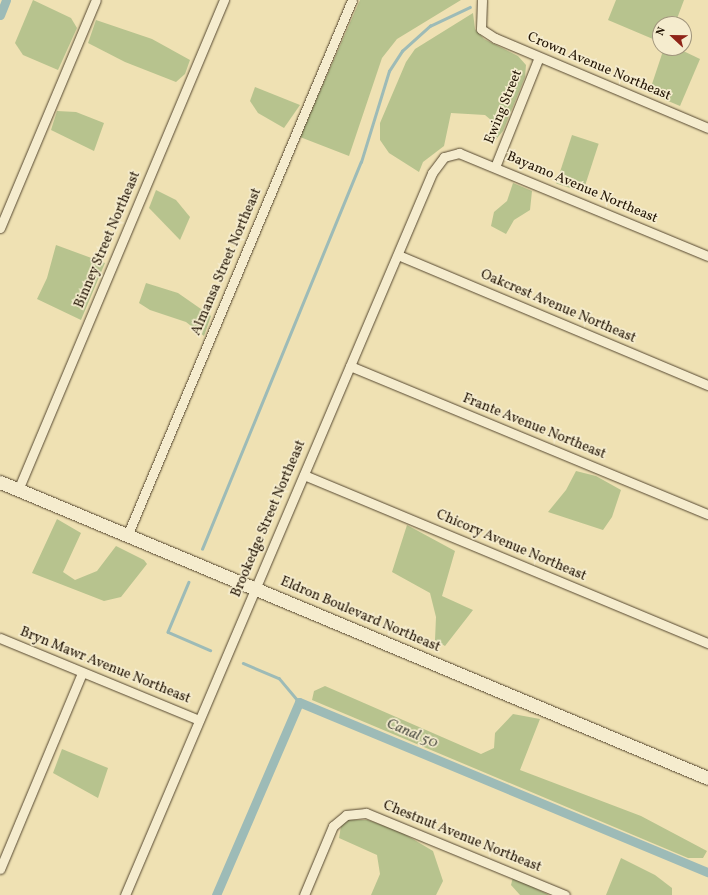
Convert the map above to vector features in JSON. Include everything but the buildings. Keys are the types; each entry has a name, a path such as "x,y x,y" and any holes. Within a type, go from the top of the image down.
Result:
{"street":[{"path":"0,228 96,0"},
{"name":"Binney Street Northeast","path":"18,490 224,0"},
{"name":"Almansa Street Northeast","path":"127,536 352,0"},
{"name":"Crown Avenue Northeast","path":"482,0 481,29 495,38 708,128"},
{"name":"Ewing Street","path":"495,167 539,57"},
{"name":"Bayamo Avenue Northeast","path":"444,157 459,153 708,256"},
{"name":"Brookedge Street Northeast","path":"125,895 432,173 444,157"},
{"name":"Oakcrest Avenue Northeast","path":"398,255 708,385"},
{"name":"Frante Avenue Northeast","path":"350,366 708,514"},
{"name":"Chicory Avenue Northeast","path":"304,475 708,643"},
{"name":"Eldron Boulevard Northeast","path":"0,482 708,778"},
{"name":"Bryn Mawr Avenue Northeast","path":"0,638 199,720"},
{"path":"0,869 82,673"},
{"name":"Chestnut Avenue Northeast","path":"304,895 333,826 346,814 366,813 565,895"}],"green space":[{"path":"33,0 71,18 77,28 58,70 23,55 15,43"},
{"path":"360,0 461,0 397,39 382,58 349,156 300,137"},
{"path":"616,0 684,0 678,16 652,16 652,39 608,20"},
{"path":"473,13 475,29 484,39 518,56 526,65 525,77 503,131 493,143 490,139 491,120 485,115 451,113 444,146 423,162 419,172 389,153 380,140 380,123 406,62 415,49"},
{"path":"96,20 152,39 190,60 185,74 176,82 125,62 88,43"},
{"path":"692,55 700,59 680,106 649,93 661,56"},
{"path":"255,87 300,105 284,128 258,113 250,101"},
{"path":"57,111 76,112 104,123 94,151 51,130"},
{"path":"572,135 599,144 583,192 556,184"},
{"path":"513,183 532,191 530,210 514,220 506,234 491,226 494,212 507,201"},
{"path":"156,190 176,200 190,217 180,240 149,208"},
{"path":"56,245 105,263 81,320 37,299 47,278"},
{"path":"146,283 178,293 211,316 204,336 186,322 150,310 139,303"},
{"path":"576,471 596,476 621,490 612,517 603,530 548,512 566,490"},
{"path":"57,519 81,533 63,572 75,580 97,571 116,546 144,560 147,564 121,597 104,601 32,573"},
{"path":"407,525 455,551 442,596 473,610 445,646 435,640 436,617 430,593 392,572"},
{"path":"325,686 481,754 494,748 495,733 513,714 540,719 520,770 641,816 707,851 703,858 688,858 312,700 314,691"},
{"path":"62,749 108,768 98,798 53,773"},
{"path":"348,820 368,820 401,832 433,851 443,881 436,895 371,895 380,874 377,855 339,838 341,826"},
{"path":"621,858 655,875 672,888 672,895 606,895"},
{"path":"513,877 549,895 520,895 511,885"}],"waterway":[{"path":"0,15 6,0"},
{"path":"202,549 361,162 389,71 402,51 430,26 470,7"},
{"path":"189,582 168,632 210,650"},
{"path":"243,663 279,678 299,702"},
{"name":"Canal 50","path":"216,895 299,702 708,872"}]}
